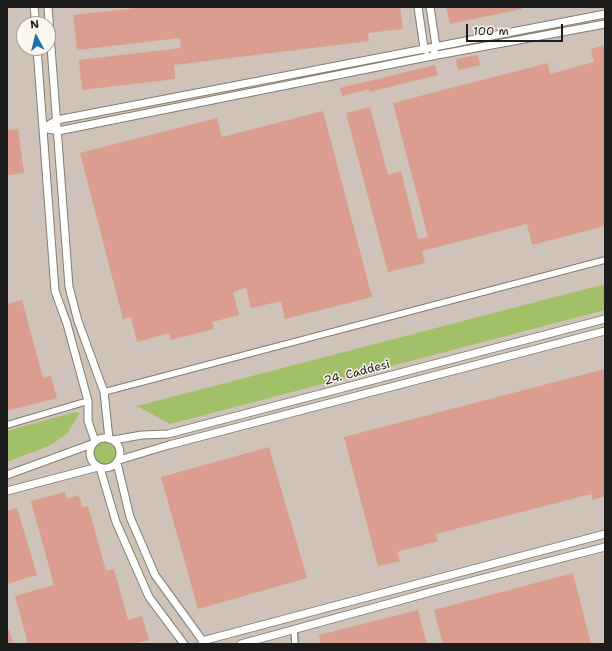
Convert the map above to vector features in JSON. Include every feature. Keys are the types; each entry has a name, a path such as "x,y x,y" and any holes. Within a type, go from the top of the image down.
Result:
{"street":[{"path":"48,7 69,287 78,321 104,392 111,439 120,449 118,461 130,517 155,575 204,642 605,534"},
{"path":"418,7 424,48 432,56"},
{"path":"430,7 436,46 432,56"},
{"path":"43,128 57,120 605,14"},
{"path":"43,128 58,131 432,56 605,24"},
{"path":"38,56 55,290 67,324 88,401 88,421 94,442 89,450 90,458 99,468 116,522 149,597 184,644"},
{"path":"104,392 605,260"},
{"name":"24. Caddesi","path":"111,439 142,435 168,434 605,319"},
{"name":"24. Caddesi","path":"118,461 169,445 605,331"},
{"path":"7,424 88,401"},
{"path":"7,475 102,438 111,439"},
{"path":"7,491 99,468 111,468 118,461"},
{"path":"241,644 449,587 605,547"},
{"path":"294,629 295,644"}],"shaded area":[{"path":"7,7 605,7 605,644 7,644"}],"green space":[{"path":"605,284 605,310 170,424 137,406"},
{"path":"80,412 68,433 51,445 7,462 7,431 71,413"},
{"path":"105,442 113,445 116,453 113,461 105,464 97,461 94,453 97,445"}],"building":[{"path":"145,7 400,7 403,29 368,33 369,41 174,65 175,79 82,90 79,60 181,48 180,38 77,50 73,15"},
{"path":"446,7 522,7 522,9 450,24"},
{"path":"605,45 605,226 532,245 527,224 422,251 425,263 388,272 346,113 370,107 388,175 401,171 418,239 428,237 393,103 548,63 550,74 594,62 591,49"},
{"path":"478,55 480,65 458,70 456,59"},
{"path":"435,65 438,75 369,92 369,89 342,96 340,88"},
{"path":"323,111 372,297 285,319 281,301 251,308 246,288 233,292 239,315 212,322 214,329 171,340 169,333 137,342 131,317 123,319 80,153 217,118 222,137"},
{"path":"18,129 24,173 8,175 7,130"},
{"path":"22,300 43,378 51,376 57,398 7,411 7,304"},
{"path":"605,369 605,496 593,500 591,494 436,534 438,541 397,552 400,561 378,566 344,437"},
{"path":"269,447 307,578 198,609 161,477"},
{"path":"65,492 67,499 79,495 82,507 88,506 106,571 114,569 128,620 142,616 149,640 134,644 28,644 15,596 54,585 31,501"},
{"path":"17,508 37,575 7,584 7,511"},
{"path":"573,573 591,644 443,644 434,610"},
{"path":"418,610 427,644 321,644 319,635"},
{"path":"7,629 9,629 13,644 7,644"}]}
